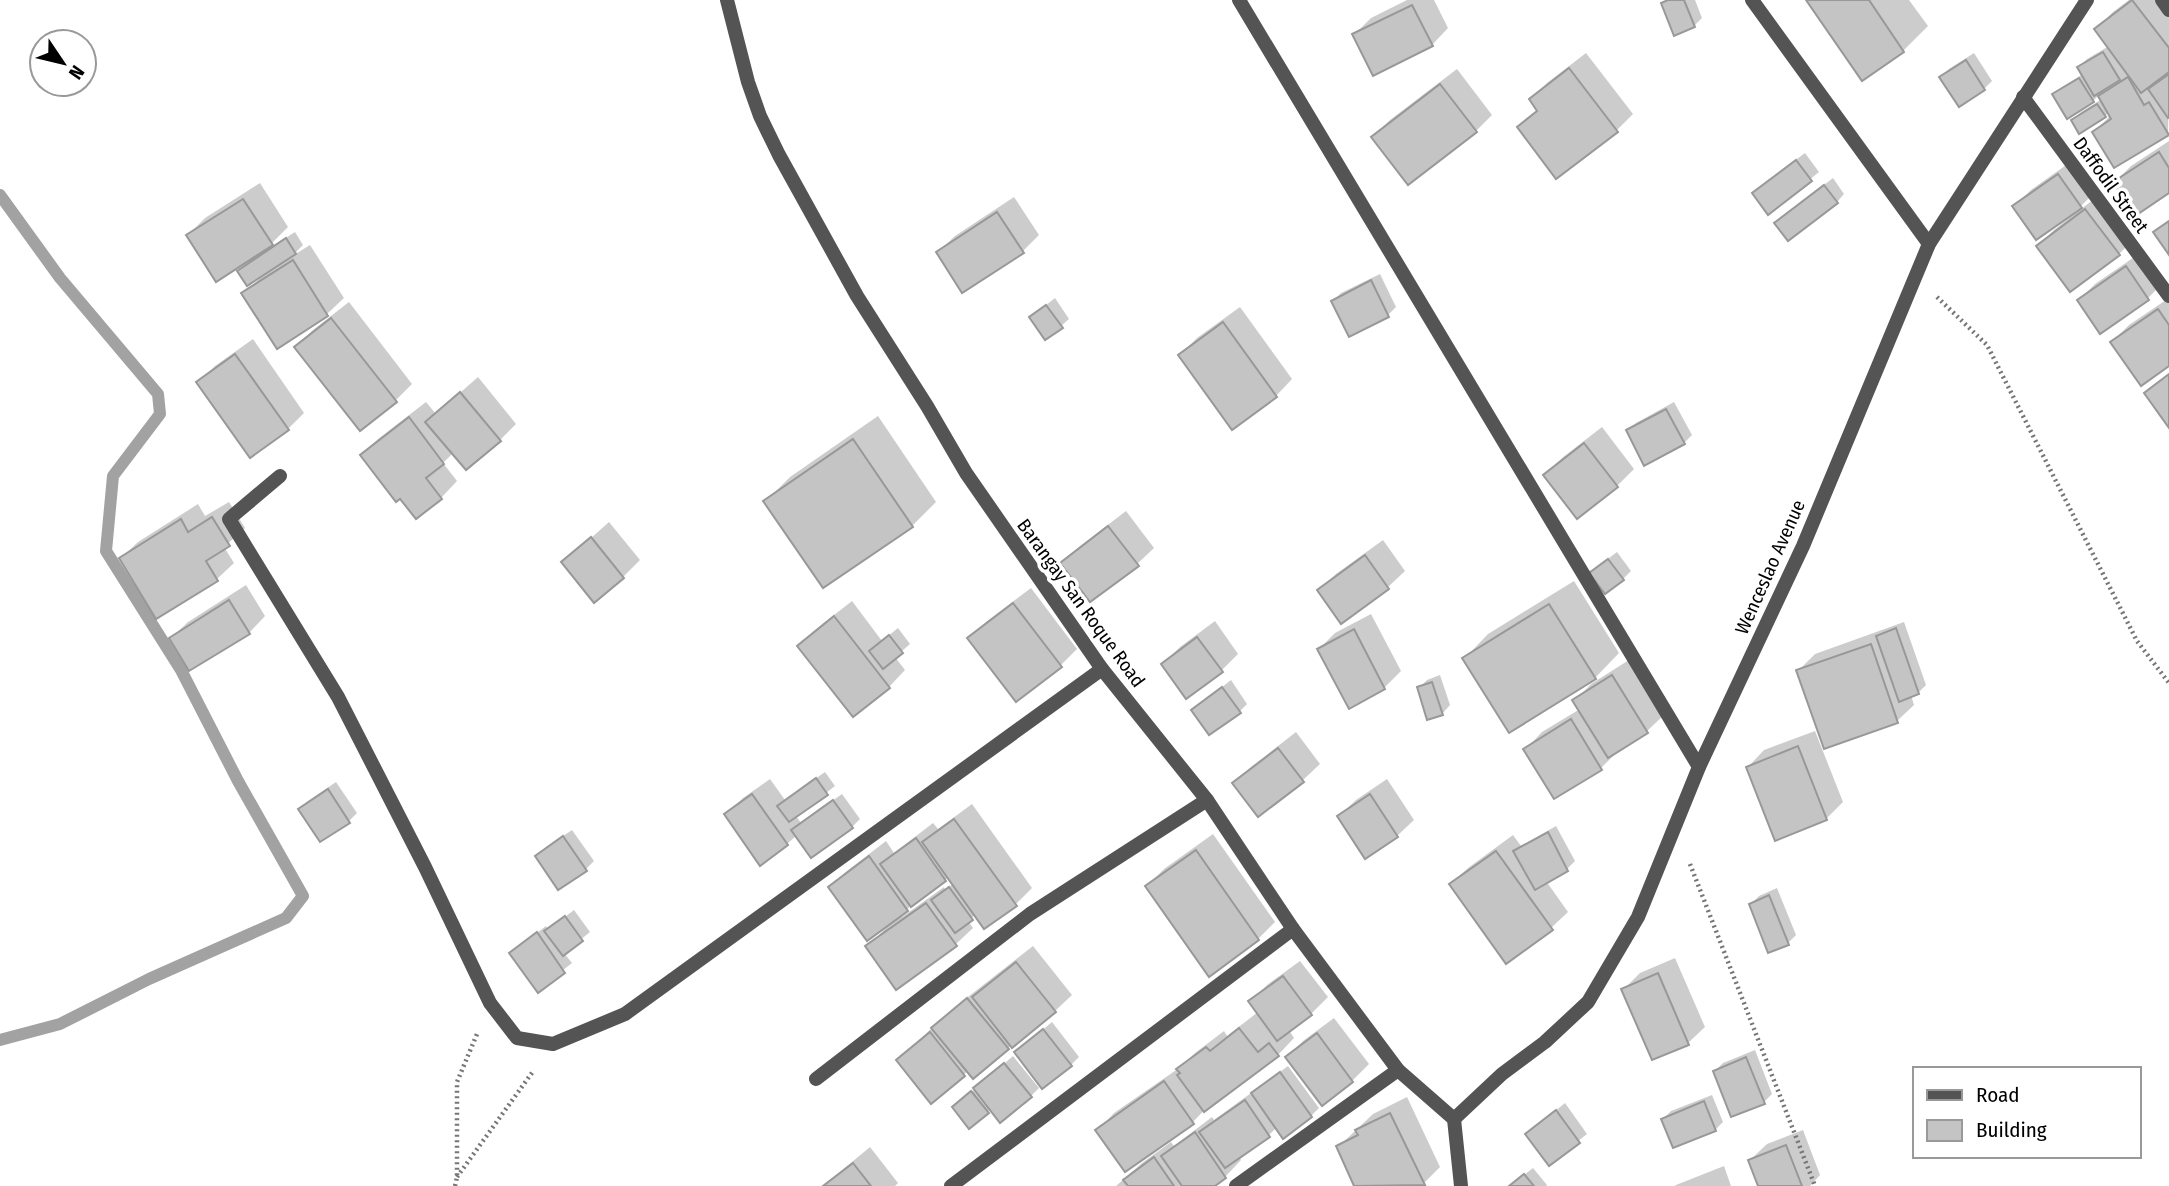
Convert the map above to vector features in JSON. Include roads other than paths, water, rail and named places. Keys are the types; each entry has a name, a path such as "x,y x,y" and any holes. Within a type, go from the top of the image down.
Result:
{"street":[{"name":"Barangay San Roque Road","path":"727,0 748,82 760,116 779,155 857,296 966,473 1102,669 1207,800 1293,929 1398,1070 1454,1119"},
{"path":"1239,0 1699,767"},
{"path":"1752,0 1929,244"},
{"name":"Wenceslao Avenue","path":"1454,1119 1502,1074 1545,1042 1588,1002 1638,917 1699,767 1803,546 1929,244 2087,0"},
{"path":"2161,0 2169,10"},
{"name":"Daffodil Street","path":"2023,97 2169,296"},
{"path":"280,476 229,519 338,697 425,867 490,1003 517,1038 553,1044 625,1014 1102,669"},
{"path":"816,1079 1030,914 1207,800"},
{"path":"951,1186 1293,929"},
{"path":"1236,1186 1398,1070"},
{"path":"1454,1119 1461,1186"}],"waterway":[{"path":"0,195 60,278 158,394 160,414 113,476 106,551 181,670 238,781 303,896 286,918 149,979 60,1024 0,1040"}]}
